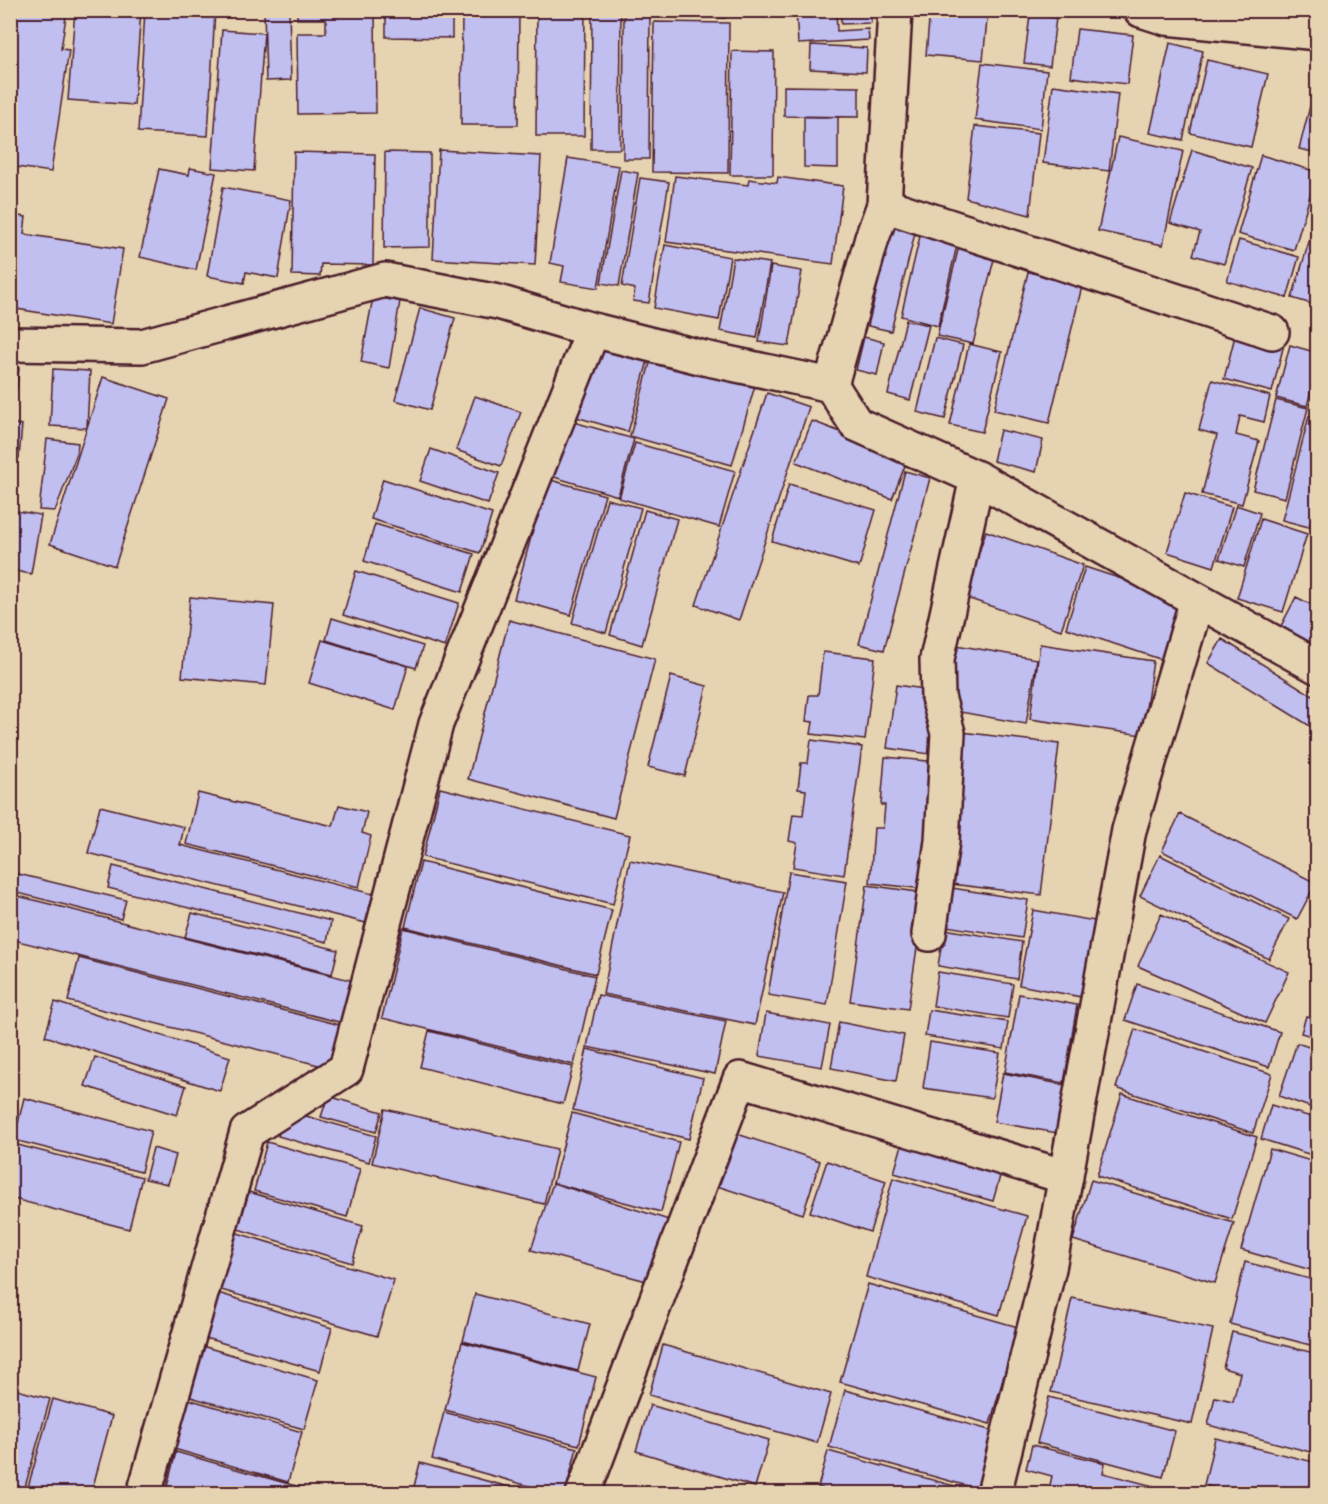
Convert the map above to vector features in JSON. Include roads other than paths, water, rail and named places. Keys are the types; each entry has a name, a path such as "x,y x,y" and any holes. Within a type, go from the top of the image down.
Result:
{"street":[{"path":"831,385 872,238 884,205 895,10"},
{"path":"1158,13 1317,33"},
{"path":"884,205 1272,332"},
{"path":"10,344 142,346 385,280 498,302 594,330 704,358 831,385 856,424 977,478 1317,667"},
{"path":"144,1494 247,1132 346,1069 436,724 594,330"},
{"path":"929,934 942,841 948,733 938,697 937,659 977,478"},
{"path":"994,1494 1049,1268 1129,830 1197,600"},
{"path":"583,1494 740,1079 1066,1177"}]}
